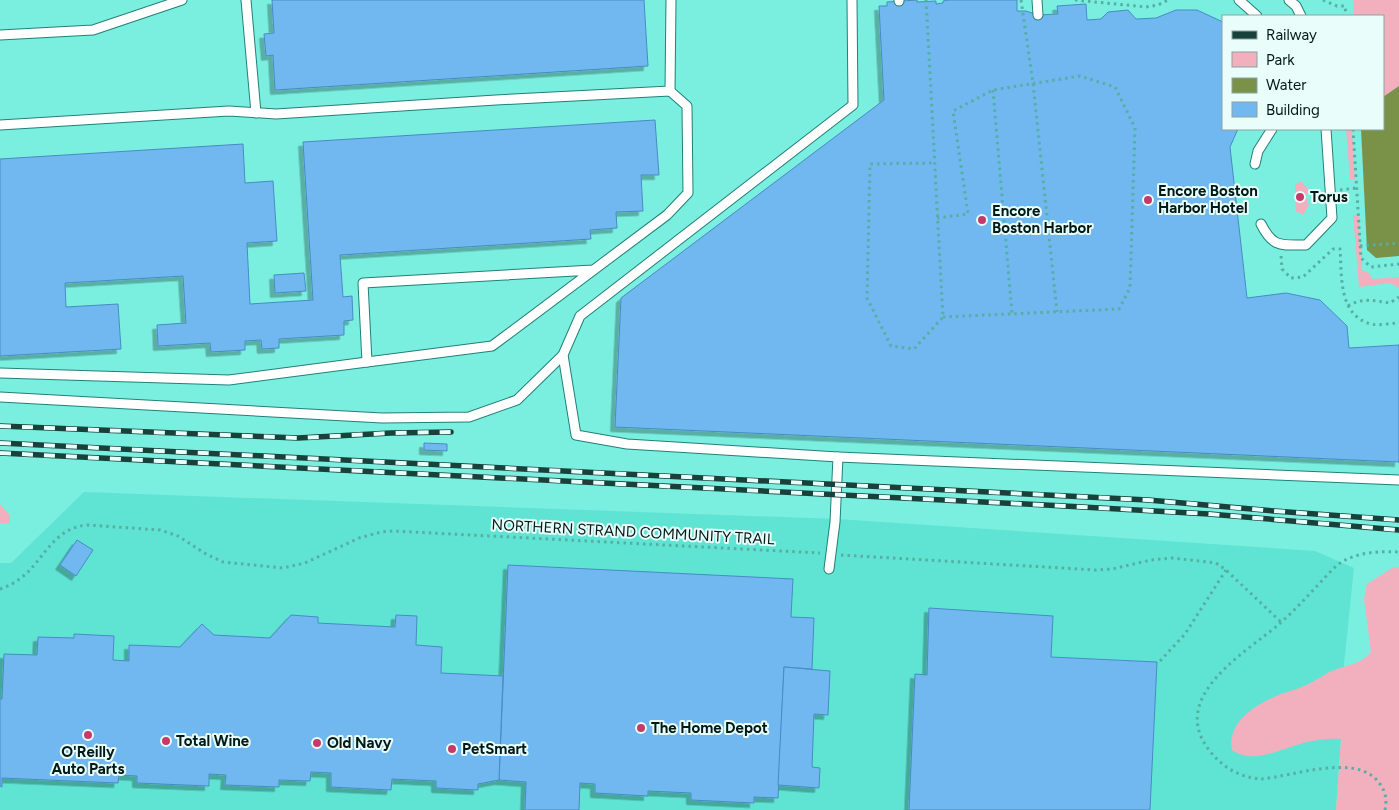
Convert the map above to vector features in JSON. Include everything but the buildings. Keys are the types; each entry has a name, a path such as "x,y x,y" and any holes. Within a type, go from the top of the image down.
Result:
{"lane":[{"path":"0,35 93,30 182,0"},
{"path":"246,0 256,113"},
{"path":"670,91 671,0"},
{"path":"0,397 382,418 470,417 517,400 563,355 580,316 853,105 852,0"},
{"path":"1037,0 1038,15"},
{"path":"1239,0 1256,15"},
{"path":"1289,0 1296,6 1300,15"},
{"path":"0,125 229,111 276,114 670,91 687,106 688,193 667,215 492,346 229,380 0,373"},
{"path":"1255,164 1258,151 1271,130"},
{"path":"1261,224 1268,238 1281,245 1306,245 1332,218 1326,130"},
{"path":"367,362 363,283 593,270"},
{"path":"563,355 576,435 627,444 838,457 1399,480"},
{"path":"829,568 835,522 838,457"}],"path":[{"path":"926,0 943,318"},
{"path":"1022,0 1034,83 1057,312"},
{"path":"1075,0 1146,7 1158,6 1168,0"},
{"path":"1323,0 1337,6 1345,6 1346,15"},
{"path":"935,163 870,164 867,298 891,346 914,349 943,318 1119,309 1130,288 1135,128 1116,87 1080,76 994,90 953,111 968,214 937,218"},
{"path":"994,90 1012,314"},
{"path":"1353,130 1361,258 1371,267 1399,264"},
{"path":"1360,246 1399,243"},
{"path":"1281,245 1282,269 1291,278 1303,277 1333,249 1340,249 1343,293 1348,306 1356,318 1372,324 1399,323"},
{"path":"1348,306 1355,301 1366,299 1390,303 1399,297"},
{"name":"NORTHERN STRAND COMMUNITY TRAIL","path":"0,589 25,575 47,547 59,536 76,526 87,525 160,530 178,536 206,554 223,562 283,568 305,562 359,538 381,532 400,531 703,546 1096,570 1112,569 1151,560 1172,558 1216,563 1226,570 1281,622"},
{"path":"1385,810 1386,797 1379,782 1374,777 1357,769 1332,767 1270,778 1249,778 1235,773 1222,765 1205,745 1198,725 1198,716 1202,700 1213,681 1238,655 1281,622 1344,560 1368,553 1399,552"},
{"path":"1160,661 1185,634 1226,570"}],"shaded area":[{"path":"84,492 837,519 1315,551 1354,568 1343,692 1299,730 1341,739 1336,810 0,810 0,563 11,563"}],"green space":[{"path":"1353,0 1399,0 1399,86 1384,96 1384,15 1354,15"},
{"path":"1346,130 1352,130 1355,179 1350,179"},
{"path":"1301,181 1308,189 1306,197 1309,205 1303,215 1296,211 1295,185"},
{"path":"1353,215 1359,216 1362,270 1369,273 1372,279 1399,277 1399,288 1390,283 1359,287"},
{"path":"0,504 10,515 8,524 0,523"},
{"path":"1399,567 1399,810 1336,810 1341,739 1312,741 1258,756 1240,754 1232,750 1231,740 1239,722 1254,708 1281,694 1300,688 1327,673 1359,662 1371,652 1364,599 1367,584 1392,568"}],"water":[{"path":"1399,86 1399,256 1376,258 1367,250 1361,130 1384,130 1384,96"}],"railway":[{"path":"0,426 298,438 451,432"},
{"path":"0,443 1148,500 1399,520"},
{"path":"0,453 1064,506 1209,514 1399,530"}],"place":[{"name":"Torus","path":"1300,197"},
{"name":"Encore Boston Harbor Hotel","path":"1148,200"},
{"name":"Encore Boston Harbor","path":"982,220"},
{"name":"The Home Depot","path":"641,728"},
{"name":"O'Reilly Auto Parts","path":"88,735"},
{"name":"Total Wine","path":"166,741"},
{"name":"Old Navy","path":"317,743"},
{"name":"PetSmart","path":"452,749"}]}
